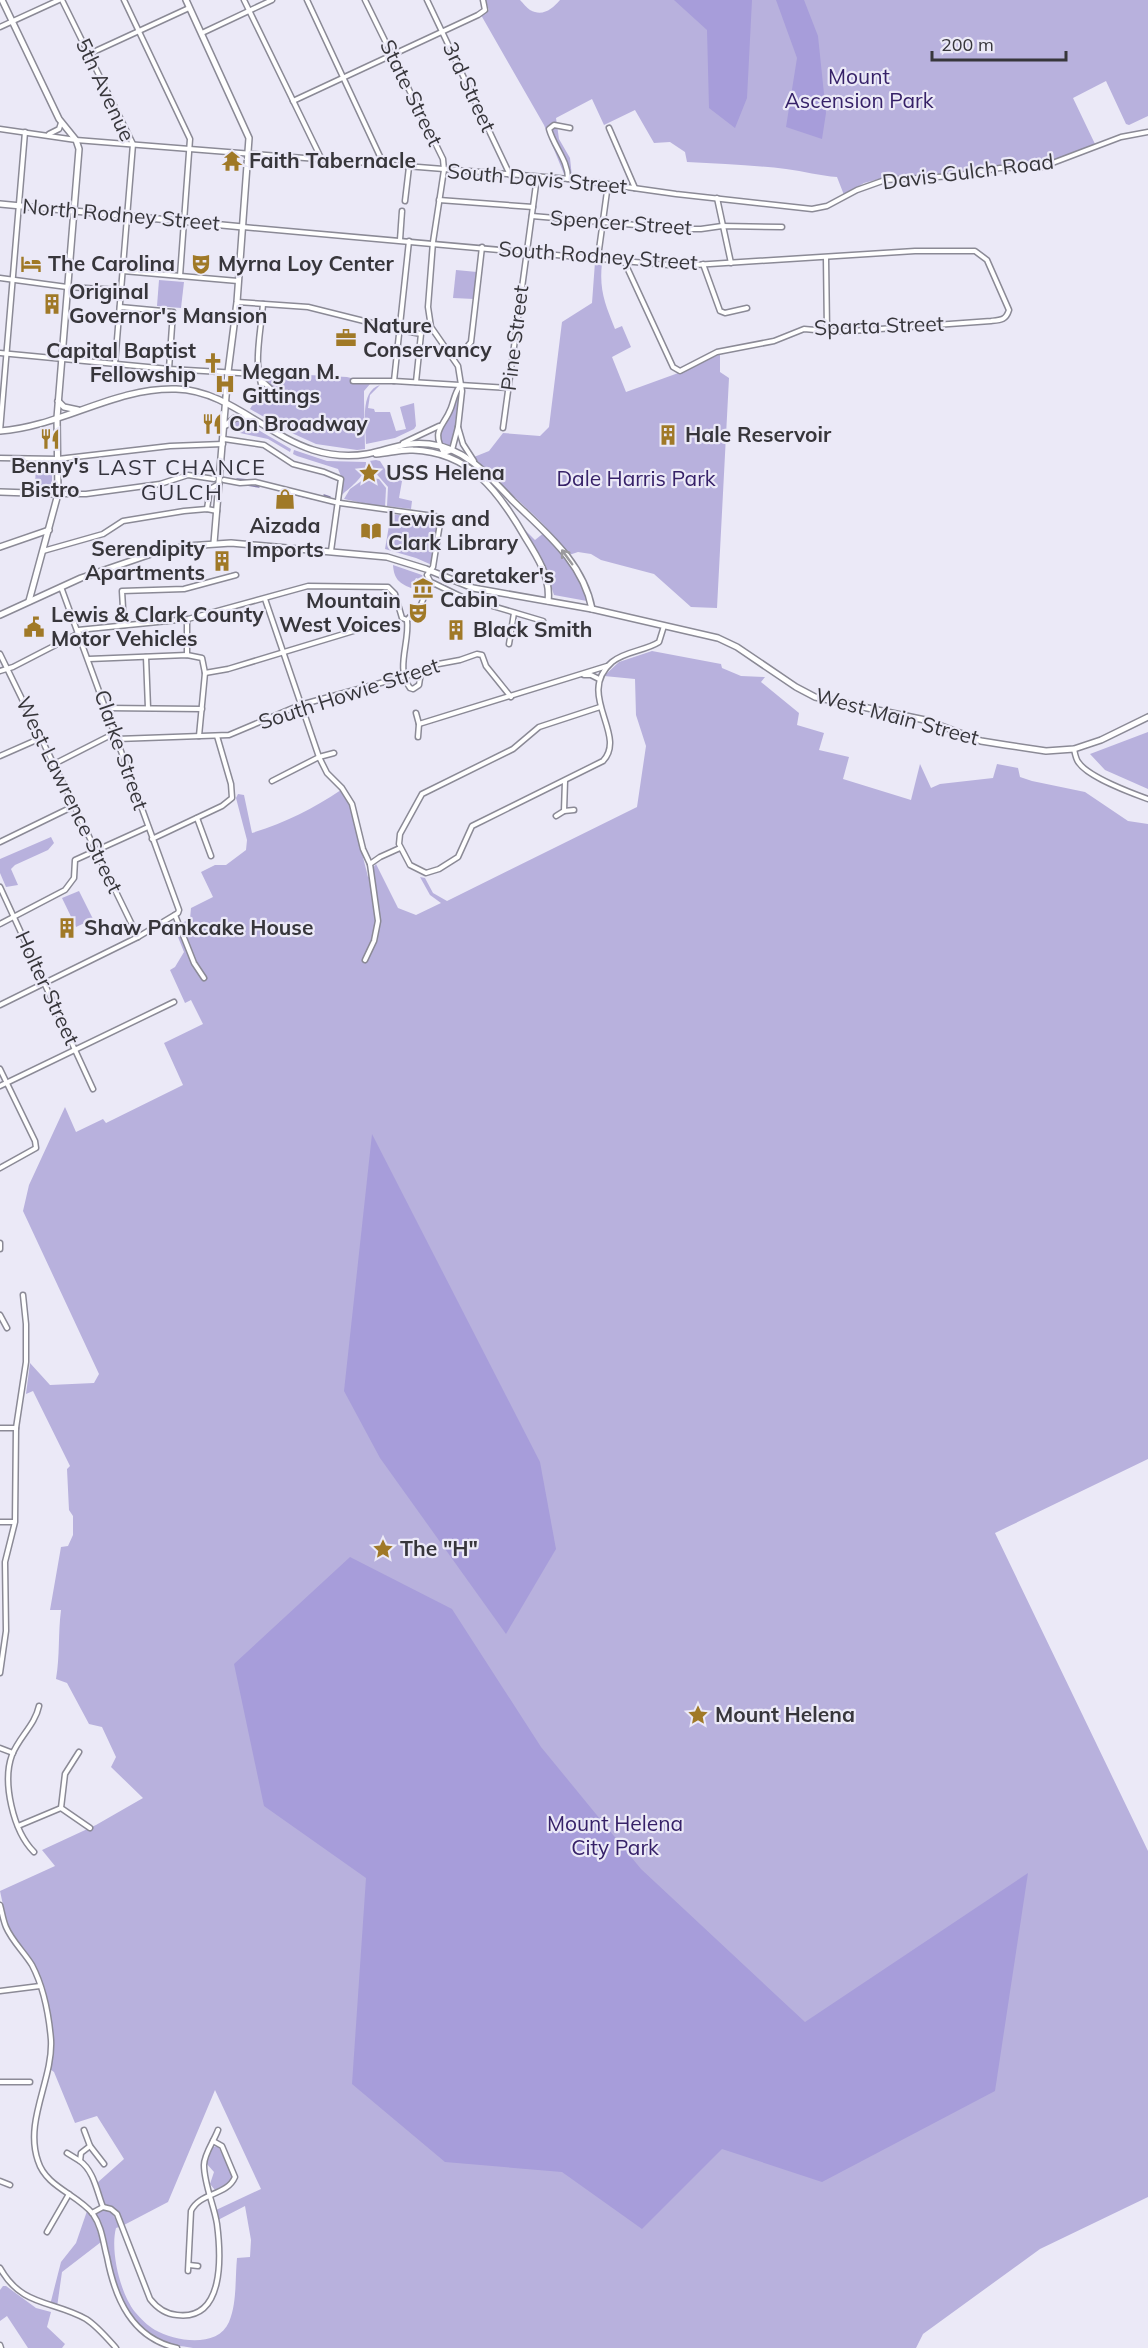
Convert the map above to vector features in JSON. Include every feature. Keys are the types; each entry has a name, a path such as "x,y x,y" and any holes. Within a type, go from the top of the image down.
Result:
{"street":[{"path":"2,0 61,123 78,144 80,160 58,401 58,495 29,601"},
{"path":"0,27 61,0"},
{"name":"5th Avenue","path":"61,0 133,144 115,364"},
{"path":"124,0 190,139 180,276"},
{"path":"186,0 246,130 249,153 237,302 228,372 222,482 214,543"},
{"path":"244,0 321,159"},
{"path":"202,33 272,0"},
{"path":"307,0 385,165"},
{"name":"State Street","path":"365,0 443,159 444,171 433,242 428,307 433,331 458,366 460,386"},
{"name":"3rd Street","path":"427,0 510,175"},
{"path":"293,101 392,56 486,9 483,0"},
{"path":"89,54 189,8"},
{"path":"46,135 54,133 61,123"},
{"path":"568,179 564,161 551,138 549,129 554,125 570,128"},
{"path":"609,128 635,188"},
{"name":"South Davis Street","path":"0,129 76,140 444,171 568,179 717,198"},
{"path":"25,132 0,431 27,427 151,390 191,390 226,404 311,449 346,455 413,450 443,455 479,474 504,504 535,554 547,580 548,601"},
{"name":"Davis Gulch Road","path":"717,198 816,209 885,180 954,176 1000,168 1042,167 1121,137 1148,132"},
{"path":"405,201 409,167"},
{"name":"Pine Street","path":"503,428 537,177"},
{"path":"598,258 608,184"},
{"path":"717,198 731,263"},
{"name":"Spencer Street","path":"439,201 533,207"},
{"name":"North Rodney Street","path":"0,204 243,226"},
{"path":"400,240 402,211"},
{"name":"Spencer Street","path":"532,216 682,230 722,226 782,227"},
{"name":"South Rodney Street","path":"243,226 680,266 947,250 975,251 987,260 1009,310 1007,317"},
{"path":"394,381 409,241"},
{"path":"466,348 471,342 482,247"},
{"path":"826,258 827,331"},
{"name":"Sparta Street","path":"624,261 673,368 680,371 717,352 774,341 804,329 827,331 926,326 1002,320 1007,317"},
{"path":"703,264 720,311 725,313 747,308"},
{"path":"123,271 238,281"},
{"path":"0,278 67,287 121,290"},
{"path":"237,302 308,308 400,330 418,332 423,336 416,382"},
{"path":"261,380 272,390 274,397 268,398 258,374 263,304"},
{"path":"120,307 173,312 169,369"},
{"path":"205,314 235,317"},
{"path":"0,353 169,369 258,374"},
{"path":"353,381 394,381 509,388"},
{"path":"368,454 403,443 439,426 450,412 456,391 460,386"},
{"path":"443,455 452,450 458,427 462,391 460,386"},
{"path":"58,401 64,406 80,411"},
{"path":"225,426 235,418 250,417"},
{"path":"439,426 443,455"},
{"path":"458,427 466,450 474,461 546,530 564,552 584,584 592,609"},
{"path":"0,458 58,459 224,442 264,445 293,465 324,472 341,479 331,550"},
{"path":"403,443 440,446 474,461"},
{"path":"0,492 86,494 160,484 188,475 214,479"},
{"path":"207,509 210,489 222,482 255,482 338,502 441,517 433,567 427,575 430,584 421,605 407,620 404,668 405,680 410,688 413,689 419,685 419,672"},
{"path":"42,551 103,534 123,521 207,509 217,511"},
{"path":"0,547 49,530"},
{"name":"West Main Street","path":"0,615 61,586 154,553 187,546 214,543 331,550 387,557 429,570 473,588 592,609 718,638 731,643 796,687 821,699 925,720 981,741 1038,750 1074,749 1107,738 1148,717"},
{"path":"124,625 122,591 184,589 236,575"},
{"path":"430,584 462,597 543,621"},
{"name":"Clarke Street","path":"61,586 89,659 194,963 204,978"},
{"path":"0,671 13,667 78,632 124,625 187,620 308,586 388,587 395,594 402,618 407,620"},
{"path":"265,599 319,757 327,773 342,788 352,804 363,849 370,864 378,921 374,941 365,960"},
{"path":"509,644 514,613"},
{"path":"187,620 188,655"},
{"path":"205,673 282,653 370,626"},
{"path":"419,724 609,665 624,655 659,642 664,626"},
{"name":"West Lawrence Street","path":"0,654 138,937"},
{"name":"South Howie Street","path":"117,739 229,735 300,705 419,672 432,665 477,654 482,656 486,666 511,697"},
{"path":"89,659 188,655 202,658 205,673 199,736"},
{"path":"146,657 148,708"},
{"path":"600,707 539,727 513,749 423,794 400,834 400,848 410,865 426,873 439,869 458,857 472,826 600,764 609,754 610,739 600,707 599,680 609,665"},
{"path":"580,675 591,675 599,680"},
{"path":"106,708 202,709"},
{"path":"416,713 419,724 418,737"},
{"path":"54,764 115,733"},
{"path":"152,839 222,806 233,796 217,736"},
{"path":"0,756 41,738"},
{"path":"1074,749 1079,763 1084,768 1106,782 1148,799"},
{"path":"272,781 319,757 334,753"},
{"path":"564,811 565,781"},
{"path":"0,842 74,806"},
{"path":"556,816 564,811 574,810"},
{"path":"197,818 211,856"},
{"path":"0,924 65,890 74,878 75,860 148,827"},
{"path":"370,864 400,848"},
{"name":"Holter Street","path":"0,887 93,1089"},
{"path":"0,1005 138,937 177,914"},
{"path":"0,1086 174,1002"},
{"path":"0,1069 35,1141 36,1148 0,1168"},
{"path":"0,1673 5,1640 2,1616 5,1562 15,1522 16,1428 26,1362 23,1295"},
{"path":"0,1315 7,1328"},
{"path":"0,1428 16,1428"},
{"path":"0,1522 15,1522"},
{"path":"34,1852 23,1839 10,1801 10,1777 13,1753 33,1722 39,1706"},
{"path":"0,1748 13,1753"},
{"path":"61,1808 65,1774 79,1752"},
{"path":"18,1826 61,1808"},
{"path":"61,1808 90,1828"},
{"path":"0,1905 6,1927 30,1962 40,1986 51,2039 37,2117 35,2150 40,2167 47,2177 92,2213 102,2235 112,2280 130,2318 150,2338 160,2344 177,2348"},
{"path":"0,1991 40,1986"},
{"path":"0,2082 30,2082"},
{"path":"84,2130 90,2146 104,2164"},
{"path":"92,2213 103,2207 117,2214 153,2303 170,2314 189,2316 206,2306 213,2297 216,2285 218,2240 204,2164 218,2130"},
{"path":"188,2271 191,2211 198,2200 231,2184 235,2177 222,2146 213,2141"},
{"path":"80,2161 81,2153 90,2146"},
{"path":"67,2153 88,2167 103,2207"},
{"path":"0,2181 10,2185"},
{"path":"47,2232 69,2194"},
{"path":"189,2265 198,2265"},
{"path":"0,2268 20,2292 36,2301 87,2320 116,2348"},
{"path":"1,2282 6,2278"}],"green space":[{"name":"Mount Ascension Park","path":"485,0 520,0 530,10 539,13 550,9 560,0 1148,0 1148,116 1129,125 1126,124 1106,81 1073,98 1095,144 1042,165 1016,165 953,173 887,177 864,183 844,195 837,177 774,168 687,162 685,152 670,142 654,143 635,110 604,125 592,99 556,118 559,139 570,158 572,177 564,174 544,125 481,15 489,10"},
{"name":"Dale Harris Park","path":"595,262 602,263 601,281 604,297 615,329 622,326 631,347 612,357 626,392 681,372 720,354 720,372 729,378 717,608 691,607 654,574 601,560 591,554 578,552 569,555 547,529 474,457 489,451 503,433 540,436 549,427 562,322 592,303"},
{"path":"456,270 477,272 474,299 453,298"},
{"path":"159,280 184,282 181,308 157,306"},
{"path":"266,374 347,377 351,378 351,383 370,384 364,391 365,449 357,450 316,444 250,409 259,394 260,381 264,398 278,405 275,390 265,378"},
{"path":"380,385 370,395 368,408 374,409 375,412 390,412 396,431 406,429 400,407 414,403 416,426 395,438 366,444 366,402 373,389"},
{"path":"459,392 453,443 449,447 443,445 441,435"},
{"path":"241,420 291,449 290,452 268,439 231,431 231,424"},
{"path":"294,450 327,461 366,462 364,472 342,495 343,481 338,469 297,456 293,454"},
{"path":"369,461 380,461 390,477 402,481 399,498 412,501 411,509 387,506 388,487 373,470"},
{"path":"36,464 52,465 52,487 35,486"},
{"path":"367,477 379,479 386,488 385,508 344,499 350,489"},
{"path":"391,514 435,520 438,536 432,565 385,549"},
{"path":"521,526 535,540 545,532 574,570 587,601 554,595 544,565"},
{"path":"393,565 422,575 426,582 416,578 411,588 407,586 396,577"},
{"name":"Mount Helena City Park","path":"652,651 721,664 722,668 741,676 765,677 761,682 799,713 797,725 824,733 819,750 849,757 843,779 911,800 920,764 931,788 940,784 993,778 997,764 1018,768 1020,777 1032,781 1085,792 1128,821 1148,824 1148,1459 995,1533 1148,1851 1148,2197 1040,2249 923,2334 916,2348 193,2348 165,2343 143,2330 125,2306 119,2292 104,2231 96,2215 103,2210 110,2212 118,2223 119,2227 116,2228 114,2237 115,2260 125,2294 137,2314 155,2330 164,2334 185,2340 206,2339 216,2336 229,2322 235,2299 237,2258 250,2257 251,2240 245,2206 218,2220 216,2210 261,2189 215,2090 168,2202 124,2225 116,2209 103,2203 97,2183 124,2159 97,2116 75,2123 54,2072 50,2069 52,2054 41,1982 8,1928 0,1891 55,1866 42,1850 96,1825 143,1798 111,1767 116,1757 102,1727 89,1724 67,1683 56,1679 61,1610 50,1610 61,1547 68,1546 73,1535 67,1469 70,1466 33,1391 26,1394 30,1363 50,1385 94,1383 99,1374 23,1211 29,1185 65,1107 76,1132 103,1119 106,1123 183,1085 164,1043 203,1024 191,1000 185,1003 170,970 175,967 184,952 174,927 190,919 191,908 213,897 201,872 215,865 226,865 246,850 247,840 236,798 238,794 244,795 252,833 298,815 341,790 349,802 368,877 376,864 398,908 416,915 441,903 430,895 420,877 425,878 433,893 447,901 637,807 646,746 636,715 635,679 604,676 619,662"},
{"path":"1148,732 1148,789 1105,770 1090,754"},
{"path":"51,837 54,843 48,850 11,869 18,885 6,887 0,873 0,859"},
{"path":"79,891 93,919 76,927 62,898"},
{"path":"218,2146 233,2177 231,2183 215,2190 210,2184 214,2172 206,2163 212,2147"},
{"path":"87,2211 94,2221 101,2242 62,2272 57,2307 50,2305 61,2262 76,2243"},
{"path":"3,2286 36,2308 51,2312 47,2327 65,2344 62,2348 28,2348 7,2316 0,2321 0,2290"}],"shaded area":[{"path":"674,0 752,0 747,98 735,128 709,108 707,30"},
{"path":"776,0 804,0 818,36 826,113 822,139 786,127 797,58"},
{"path":"372,1134 540,1462 556,1549 506,1634 380,1458 344,1391"},
{"path":"350,1557 452,1609 541,1747 641,1869 805,2022 1028,1873 995,2091 822,2182 722,2149 642,2229 562,2172 445,2162 352,2084 366,1878 264,1806 234,1664"}],"waterway":[{"path":"237,479 249,480"},
{"path":"247,485 259,487"},
{"path":"297,495 313,499"},
{"path":"324,495 330,497"}],"place":[{"name":"Faith Tabernacle","path":"232,161"},
{"name":"The Carolina","path":"31,264"},
{"name":"Myrna Loy Center","path":"201,264"},
{"name":"Original Governor's Mansion","path":"52,304"},
{"name":"Nature Conservancy","path":"346,338"},
{"name":"Capital Baptist Fellowship","path":"213,363"},
{"name":"Megan M. Gittings","path":"225,384"},
{"name":"On Broadway","path":"212,424"},
{"name":"Hale Reservoir","path":"668,435"},
{"name":"Benny's Bistro","path":"50,439"},
{"name":"USS Helena","path":"369,473"},
{"name":"Aizada Imports","path":"285,499"},
{"name":"Lewis and Clark Library","path":"371,531"},
{"name":"Serendipity Apartments","path":"222,561"},
{"name":"Caretaker's Cabin","path":"423,588"},
{"name":"Mountain West Voices","path":"418,613"},
{"name":"Lewis & Clark County Motor Vehicles","path":"34,627"},
{"name":"Black Smith","path":"456,630"},
{"name":"Shaw Pankcake House","path":"67,928"},
{"name":"The \"H\"","path":"383,1549"},
{"name":"Mount Helena","path":"698,1715"}],"district":[{"name":"LAST CHANCE GULCH","path":"182,480"}]}
